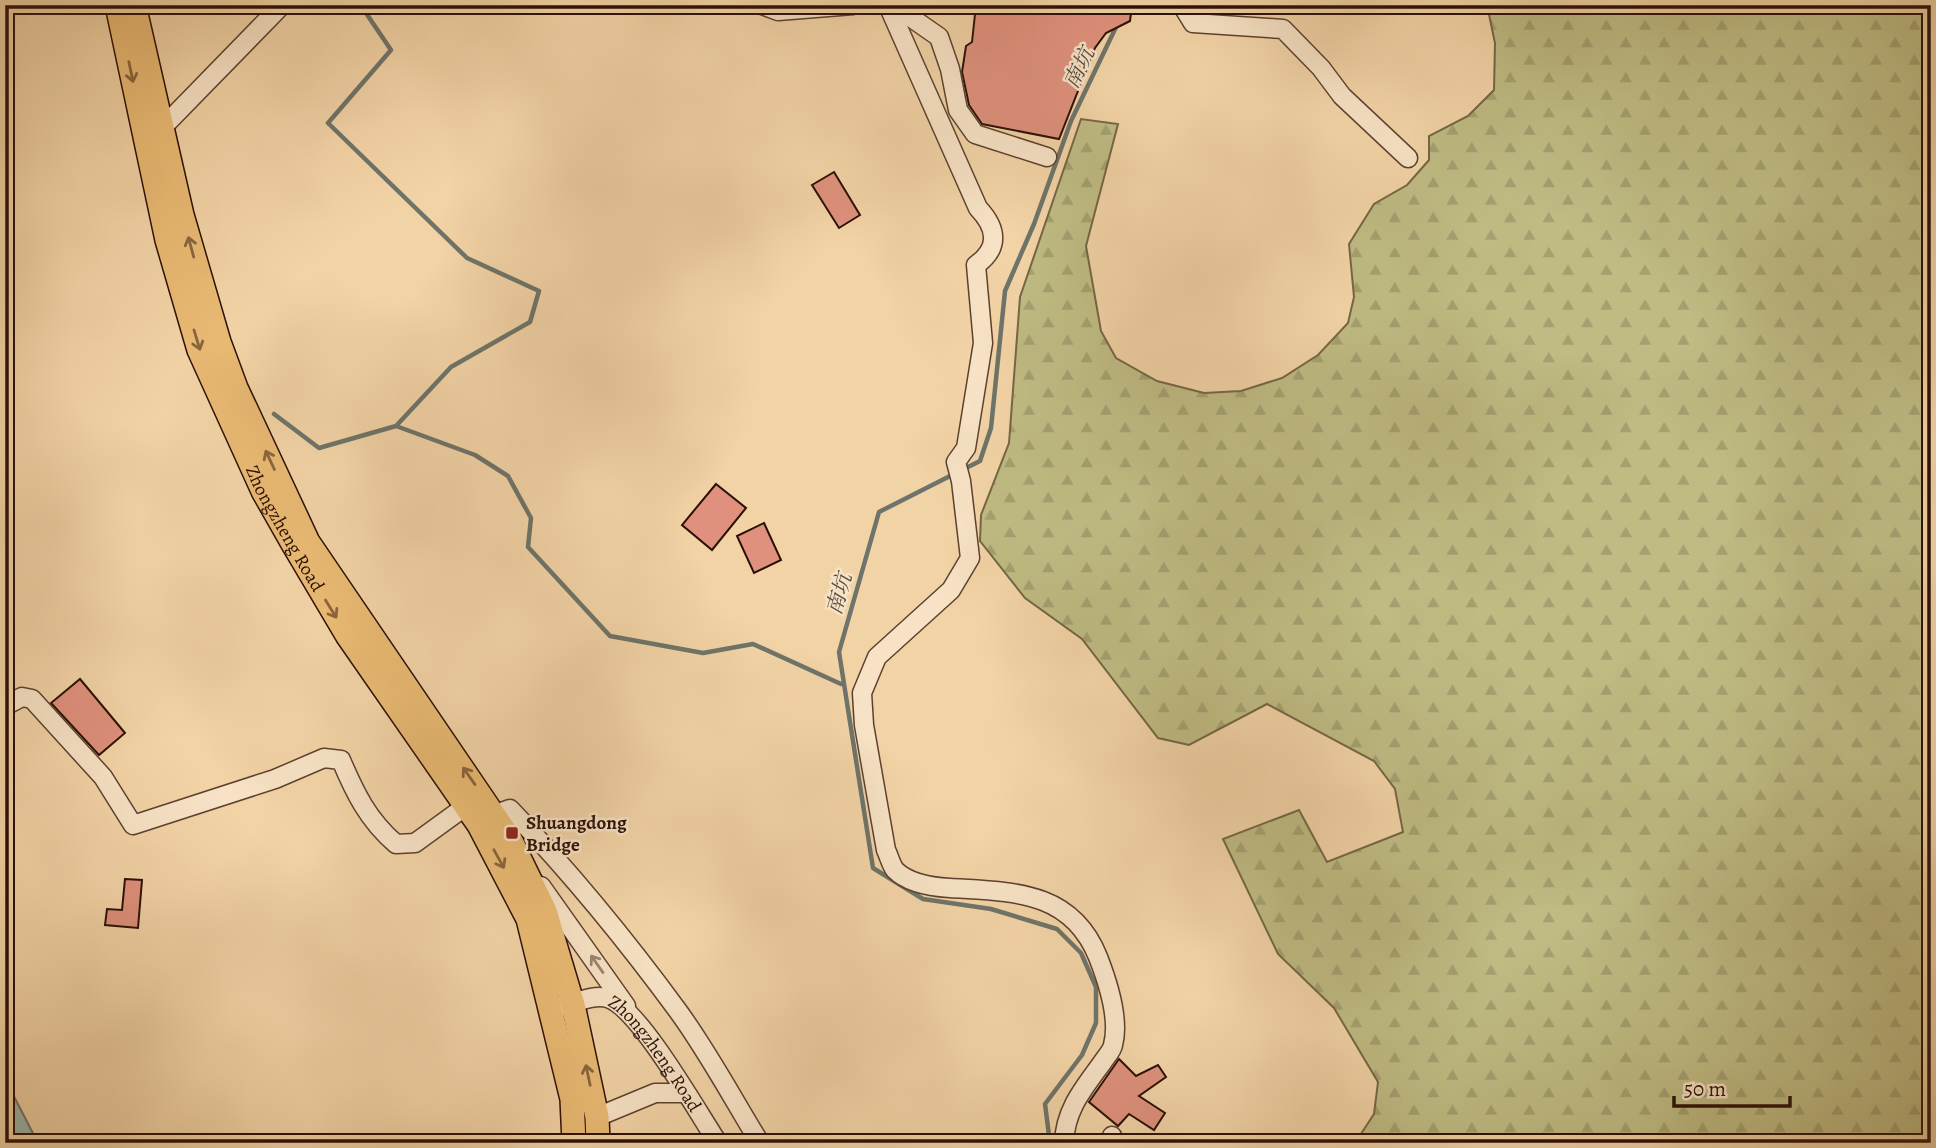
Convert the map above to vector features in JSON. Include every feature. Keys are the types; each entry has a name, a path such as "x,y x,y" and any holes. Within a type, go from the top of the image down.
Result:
{"main road":[{"name":"Zhongzheng Road","path":"117,5 167,240 199,350 263,491 341,625 466,806 504,868 528,919 563,1007 597,1117 598,1143"},
{"name":"Zhongzheng Road","path":"134,5 182,215 219,342 308,542 495,814 545,911 563,1007 574,1143"}],"street":[{"path":"162,128 282,5"},
{"path":"762,5 778,10 853,5"},
{"path":"891,5 939,37 950,69 958,110 975,134 1047,157"},
{"path":"891,5 978,208 990,220 994,238 989,256 976,265 983,342 966,448 956,462 961,481 970,558 951,590 877,657 862,693 864,725 886,850 895,869 914,881 937,887 1008,892 1058,905 1081,925 1096,953 1109,985 1113,1046 1071,1106 1065,1124 1064,1143"},
{"path":"1183,7 1193,23 1283,29 1321,68 1342,96 1408,158"},
{"path":"5,706 22,697 32,699 103,777 133,825 275,779 324,758 341,760 358,798 375,826 396,844 415,843 466,806"},
{"path":"495,814 509,809 555,856 609,921 679,1013 761,1143"},
{"path":"514,847 636,1020"},
{"name":"Zhongzheng Road","path":"563,1007 595,997 611,999 636,1020 718,1143"},
{"path":"597,1117 655,1093 685,1093"}],"green space":[{"path":"1487,5 1931,5 1931,1143 1355,1143 1374,1114 1378,1082 1334,1008 1278,954 1223,839 1299,810 1327,862 1403,832 1395,789 1374,761 1267,704 1189,745 1158,738 1082,639 1025,598 980,541 981,515 1009,443 1020,297 1081,119 1118,124 1086,246 1101,331 1116,358 1157,381 1204,393 1241,391 1282,378 1318,355 1348,323 1354,297 1349,244 1374,204 1407,185 1429,160 1429,136 1468,116 1494,90 1495,43"}],"shaded area":[{"path":"5,1079 38,1143 5,1143"}],"building":[{"path":"976,5 1132,5 1130,21 1106,33 1095,48 1059,139 982,124 969,105 962,72 966,46 972,42"},
{"path":"834,172 860,215 839,228 812,185"},
{"path":"716,484 746,508 712,550 682,525"},
{"path":"764,523 781,560 754,573 737,536"},
{"path":"80,679 125,733 99,755 51,703"},
{"path":"125,879 142,880 138,928 105,925 107,909 122,910"},
{"path":"1119,1059 1136,1076 1158,1065 1166,1077 1139,1096 1165,1113 1154,1130 1129,1114 1118,1126 1089,1102"}],"waterway":[{"path":"374,5 366,13 391,50 328,123 467,258 539,291 530,322 451,367 396,426 475,455 508,476 531,518 528,547 610,636 703,653 753,644 841,684"},
{"name":"南坑","path":"1127,14 1159,5"},
{"name":"南坑","path":"962,470 980,461 991,428 1005,291 1034,224 1071,121 1117,25"},
{"path":"274,414 319,448 396,426"},
{"name":"南坑","path":"954,474 879,512 839,652 873,868 923,899 991,909 1057,929 1081,953 1096,987 1096,1023 1082,1055 1045,1104 1050,1143"}],"place":[{"name":"Shuangdong Bridge","path":"512,833"}]}
